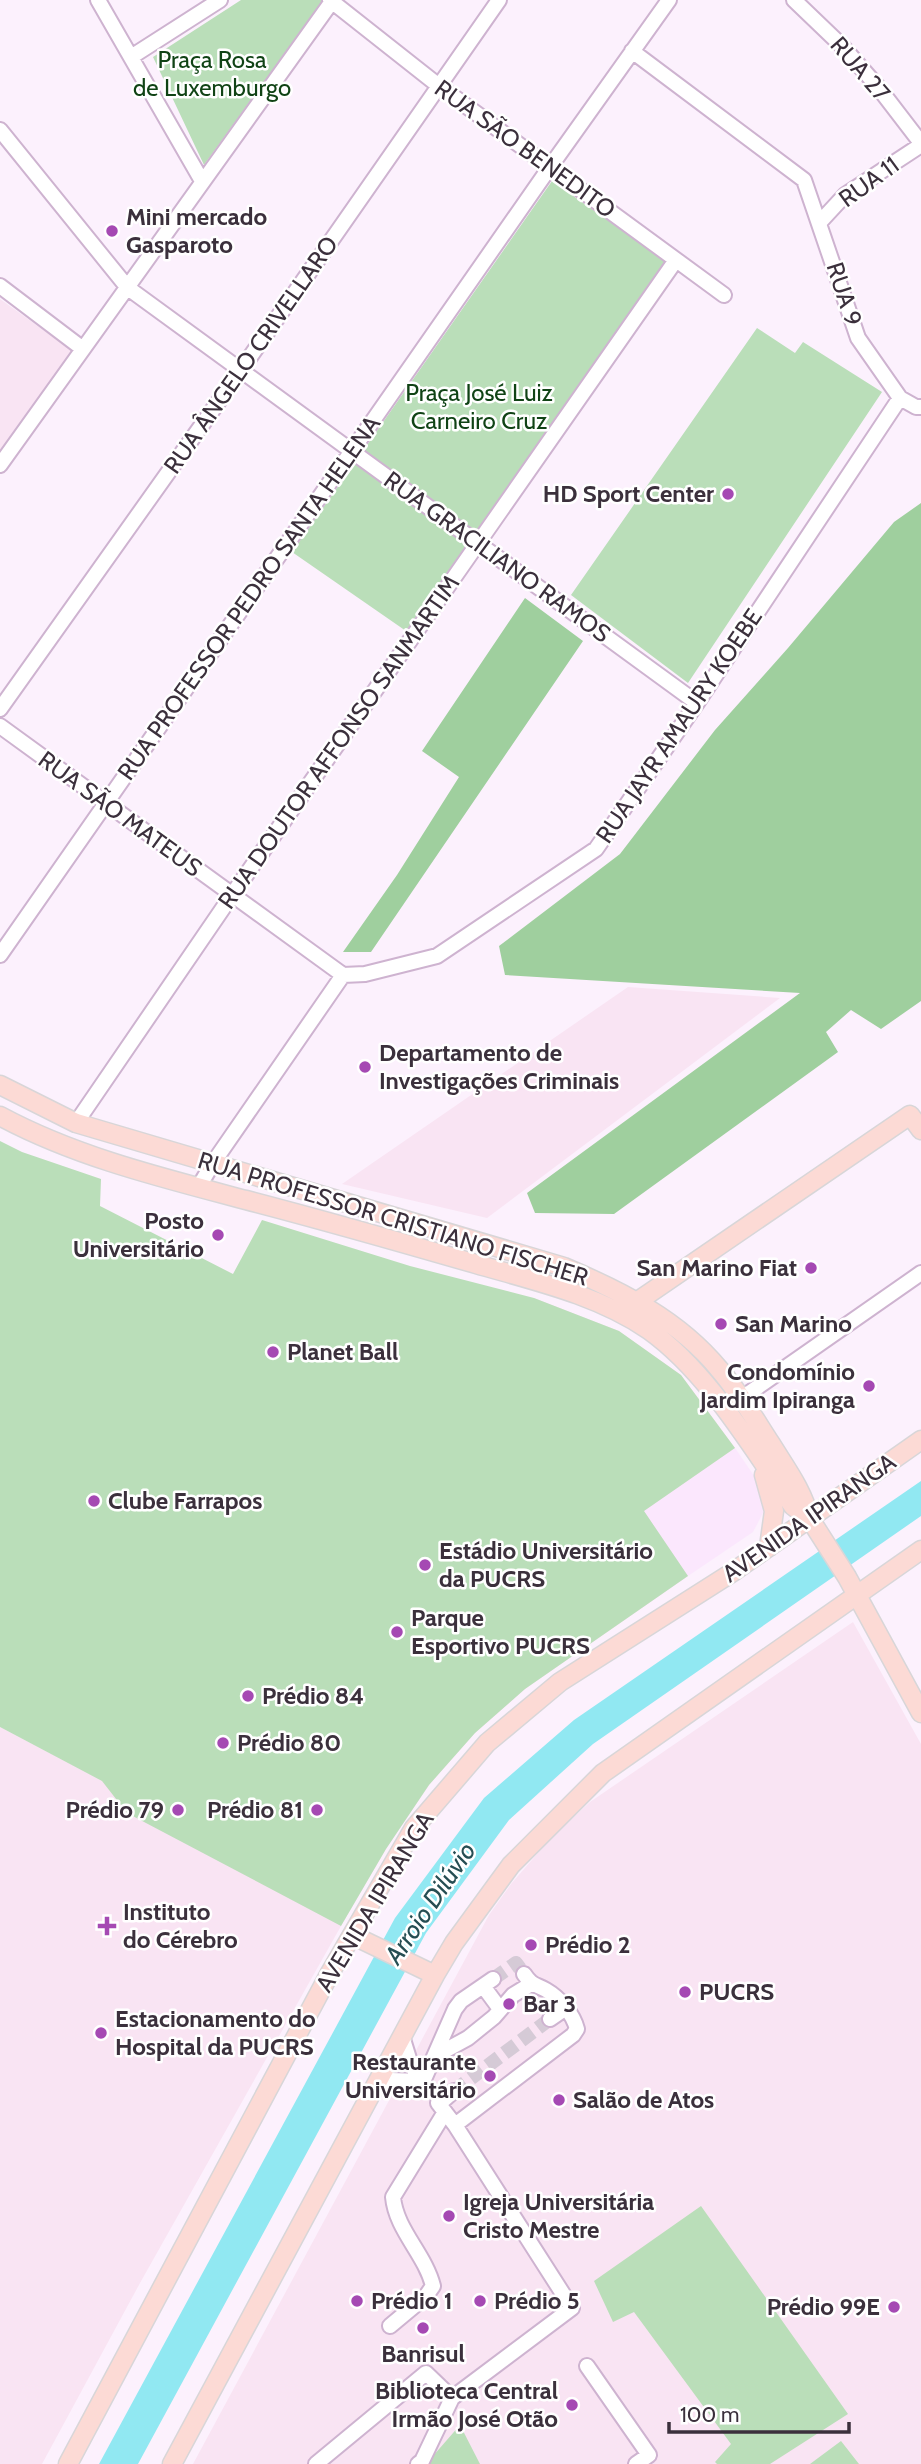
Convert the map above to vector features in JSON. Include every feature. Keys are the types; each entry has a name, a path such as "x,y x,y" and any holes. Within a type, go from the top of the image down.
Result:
{"main road":[{"name":"RUA PROFESSOR CRISTIANO FISCHER","path":"0,1085 76,1123 564,1267 638,1301 718,1366 742,1398 804,1497 814,1525 921,1713"},
{"path":"638,1301 915,1111 921,1130"},
{"name":"RUA PROFESSOR CRISTIANO FISCHER","path":"0,1116 64,1145 198,1188 367,1232 560,1289 624,1314 651,1332 700,1377 793,1506 814,1525"},
{"path":"298,1214 306,1191"},
{"path":"624,1314 689,1340"},
{"name":"AVENIDA IPIRANGA","path":"68,2464 352,1936 414,1828 487,1743 560,1682 769,1547 814,1525 921,1440"},
{"path":"757,1456 774,1511 769,1547"},
{"path":"172,2464 402,2036 428,1972 454,1943 511,1865 603,1773 921,1550"},
{"path":"352,1936 428,1972"}],"street":[{"path":"98,0 202,181"},
{"path":"131,57 220,0"},
{"name":"RUA ÂNGELO CRIVELLARO","path":"0,709 499,0"},
{"name":"RUA PROFESSOR PEDRO SANTA HELENA","path":"0,955 668,0"},
{"name":"RUA 27","path":"794,0 843,47 878,87 921,144"},
{"path":"0,465 331,1"},
{"name":"RUA SÃO BENEDITO","path":"331,1 439,86 724,295"},
{"name":"RUA 9","path":"632,51 804,180 858,338 900,398"},
{"name":"RUA GRACILIANO RAMOS","path":"0,130 128,288 697,703"},
{"name":"RUA 11","path":"820,222 845,195 921,144"},
{"name":"RUA DOUTOR AFFONSO SANMARTIM","path":"76,1123 477,543 677,260"},
{"path":"0,286 83,349"},
{"path":"900,398 919,406"},
{"name":"RUA JAYR AMAURY KOEBE","path":"343,975 365,974 437,956 596,849 697,703 900,398"},
{"name":"RUA SÃO MATEUS","path":"0,726 343,975"},
{"path":"198,1188 212,1163 343,975"},
{"path":"742,1398 921,1273"},
{"path":"435,2056 468,2038 489,2022 527,1979 548,1991 566,2008 578,2029 455,2125"},
{"path":"423,2084 455,2008 461,2001 488,1982 500,2009"},
{"path":"550,2019 566,2008"},
{"path":"402,2036 423,2084"},
{"path":"376,2083 390,2080 423,2084"},
{"path":"390,2326 426,2296 433,2286 430,2273 394,2210 393,2197 441,2106 454,2091"},
{"path":"418,2464 422,2461 452,2398 572,2308 441,2106"},
{"path":"587,2366 649,2455 636,2464"},
{"path":"316,2464 426,2373 452,2398"}],"shaded area":[{"path":"0,299 74,352 0,458"},
{"path":"628,987 780,998 487,1218 342,1184"},
{"path":"534,1298 619,1331 681,1375 735,1448 644,1511 688,1576 525,1689 475,1733 429,1785 386,1849 341,1926 140,2283 42,2464 0,2464 0,1727 103,1781"},
{"path":"735,1448 761,1486 764,1511 753,1532 688,1576 643,1511"},
{"name":"PUCRS","path":"853,1622 921,1744 921,2464 193,2464 489,1915 511,1884 551,1838 590,1802"}],"green space":[{"name":"Praça Rosa de Luxemburgo","path":"241,0 323,0 204,165 153,57"},
{"name":"Praça José Luiz Carneiro Cruz","path":"552,181 666,261 406,631 292,552"},
{"name":"HD Sport Center","path":"757,328 795,353 803,342 882,392 688,683 571,595"},
{"path":"921,503 921,1001 881,1029 851,1010 826,1032 838,1052 614,1214 535,1213 527,1193 800,993 505,975 499,946 620,854 715,730 894,522"},
{"path":"525,598 583,641 371,952 343,952 397,875 459,777 422,751"},
{"path":"0,1141 22,1152 101,1179 100,1206 233,1274 262,1220 410,1266 534,1298 619,1331 681,1375 735,1448 644,1511 688,1576 525,1689 475,1733 429,1785 386,1849 341,1926 127,1813 102,1781 0,1727"},
{"path":"701,2206 848,2414 770,2464 715,2462 731,2444 634,2312 613,2322 594,2281"},
{"path":"460,2425 480,2464 426,2464"},
{"path":"841,2441 859,2464 810,2464"}],"water":[{"name":"Arroio Dilúvio","path":"921,1481 921,1516 593,1744 509,1820 426,1933 138,2464 99,2464 395,1918 484,1798 574,1720"}],"tunnel":[{"path":"493,1979 516,1963 524,1974"},
{"path":"454,2091 550,2019"}],"place":[{"name":"Mini mercado Gasparoto","path":"112,231"},
{"name":"HD Sport Center","path":"728,494"},
{"name":"Departamento de Investigações Criminais","path":"365,1067"},
{"name":"Posto Universitário","path":"218,1235"},
{"name":"San Marino Fiat","path":"811,1268"},
{"name":"San Marino","path":"721,1324"},
{"name":"Planet Ball","path":"273,1352"},
{"name":"Condomínio Jardim Ipiranga","path":"869,1386"},
{"name":"Clube Farrapos","path":"94,1501"},
{"name":"Estádio Universitário da PUCRS","path":"425,1565"},
{"name":"Parque Esportivo PUCRS","path":"397,1632"},
{"name":"Prédio 84","path":"248,1696"},
{"name":"Prédio 80","path":"223,1743"},
{"name":"Prédio 79","path":"178,1810"},
{"name":"Prédio 81","path":"317,1810"},
{"name":"Instituto do Cérebro","path":"107,1926"},
{"name":"Prédio 2","path":"531,1945"},
{"name":"PUCRS","path":"685,1992"},
{"name":"Bar 3","path":"509,2004"},
{"name":"Estacionamento do Hospital da PUCRS","path":"101,2033"},
{"name":"Restaurante Universitário","path":"490,2076"},
{"name":"Salão de Atos","path":"559,2100"},
{"name":"Igreja Universitária Cristo Mestre","path":"449,2216"},
{"name":"Prédio 1","path":"357,2301"},
{"name":"Prédio 5","path":"480,2301"},
{"name":"Prédio 99E","path":"894,2307"},
{"name":"Banrisul","path":"423,2328"},
{"name":"Biblioteca Central Irmão José Otão","path":"572,2405"}]}
